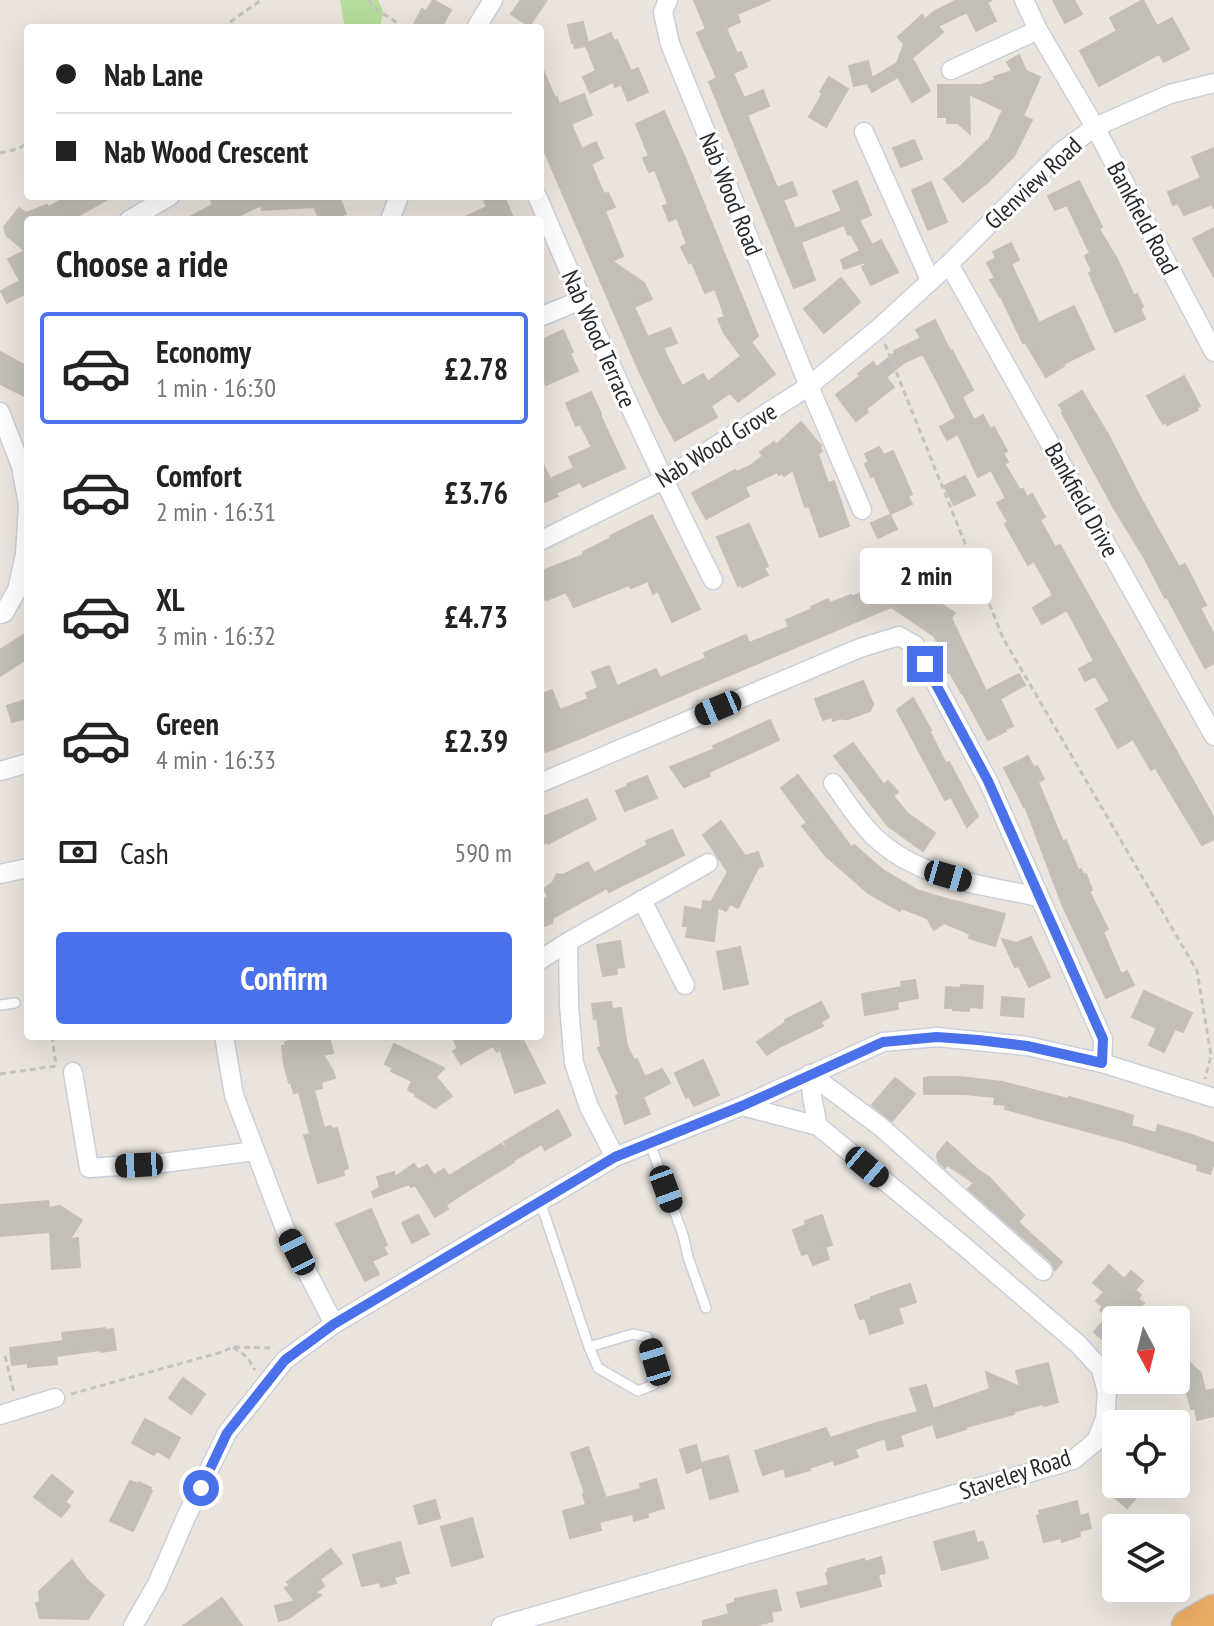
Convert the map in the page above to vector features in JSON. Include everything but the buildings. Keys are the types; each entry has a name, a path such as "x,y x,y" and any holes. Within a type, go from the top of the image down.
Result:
{"highway":[{"path":"1188,1626 1214,1611"}],"street":[{"path":"478,24 493,0"},
{"name":"Nab Wood Road","path":"668,0 663,12 670,44 862,510"},
{"name":"Bankfield Road","path":"1024,0 1214,352"},
{"path":"951,70 1038,30"},
{"name":"Glenview Road","path":"879,328 949,264 1061,152 1095,127 1170,94 1214,83"},
{"path":"864,132 930,280"},
{"path":"136,216 163,200"},
{"name":"Nab Wood Terrace","path":"539,200 663,480 713,580"},
{"name":"Bankfield Drive","path":"949,264 1214,736"},
{"path":"544,315 581,300"},
{"name":"Nab Wood Grove","path":"544,539 663,480 809,386 879,328"},
{"path":"0,412 21,466 24,483"},
{"path":"0,614 4,613 17,590 24,559"},
{"path":"544,781 860,648 899,636 915,645 988,781 1103,1039 1102,1063"},
{"path":"0,771 24,764"},
{"path":"833,783 867,830 886,847 922,868 1039,897"},
{"path":"544,957 708,863"},
{"path":"0,874 24,869"},
{"path":"642,900 685,985"},
{"path":"568,942 574,1063 589,1107 615,1157"},
{"path":"133,1626 157,1584 227,1433 285,1360 334,1324 615,1157 742,1106 883,1042 937,1037 1027,1046 1102,1063 1207,1096"},
{"path":"225,1040 234,1095 285,1229 334,1324"},
{"path":"73,1072 89,1168 163,1163 255,1151"},
{"path":"810,1074 818,1126"},
{"path":"810,1074 881,1127 1043,1271"},
{"name":"Staveley Road","path":"501,1626 1073,1460 1096,1441 1105,1419 1107,1392 1101,1369 1078,1344 818,1126 742,1106"},
{"path":"9,1411 55,1398"}],"lane":[{"path":"0,1005 15,1003"},
{"path":"650,1143 706,1308"},
{"path":"540,1201 589,1347 598,1368 638,1391 653,1385 655,1362 647,1337 638,1333 589,1347"}],"path":[{"path":"228,24 261,0"},
{"path":"369,0 373,7 399,24"},
{"path":"0,153 24,145"},
{"path":"879,328 1003,638 1197,971 1211,1055 1207,1096"},
{"path":"0,1074 56,1066 53,1040"},
{"path":"233,1347 247,1357 255,1369"},
{"path":"55,1398 233,1347 301,1348"},
{"path":"5,1356 9,1411"}],"green space":[{"path":"340,0 378,0 383,11 381,24 344,24"}],"route":[{"path":"201,1488 227,1433 285,1360 334,1324 615,1157 742,1106 883,1042 937,1037 978,1040 1027,1046 1102,1063 1103,1039 988,781 925,664"}]}
